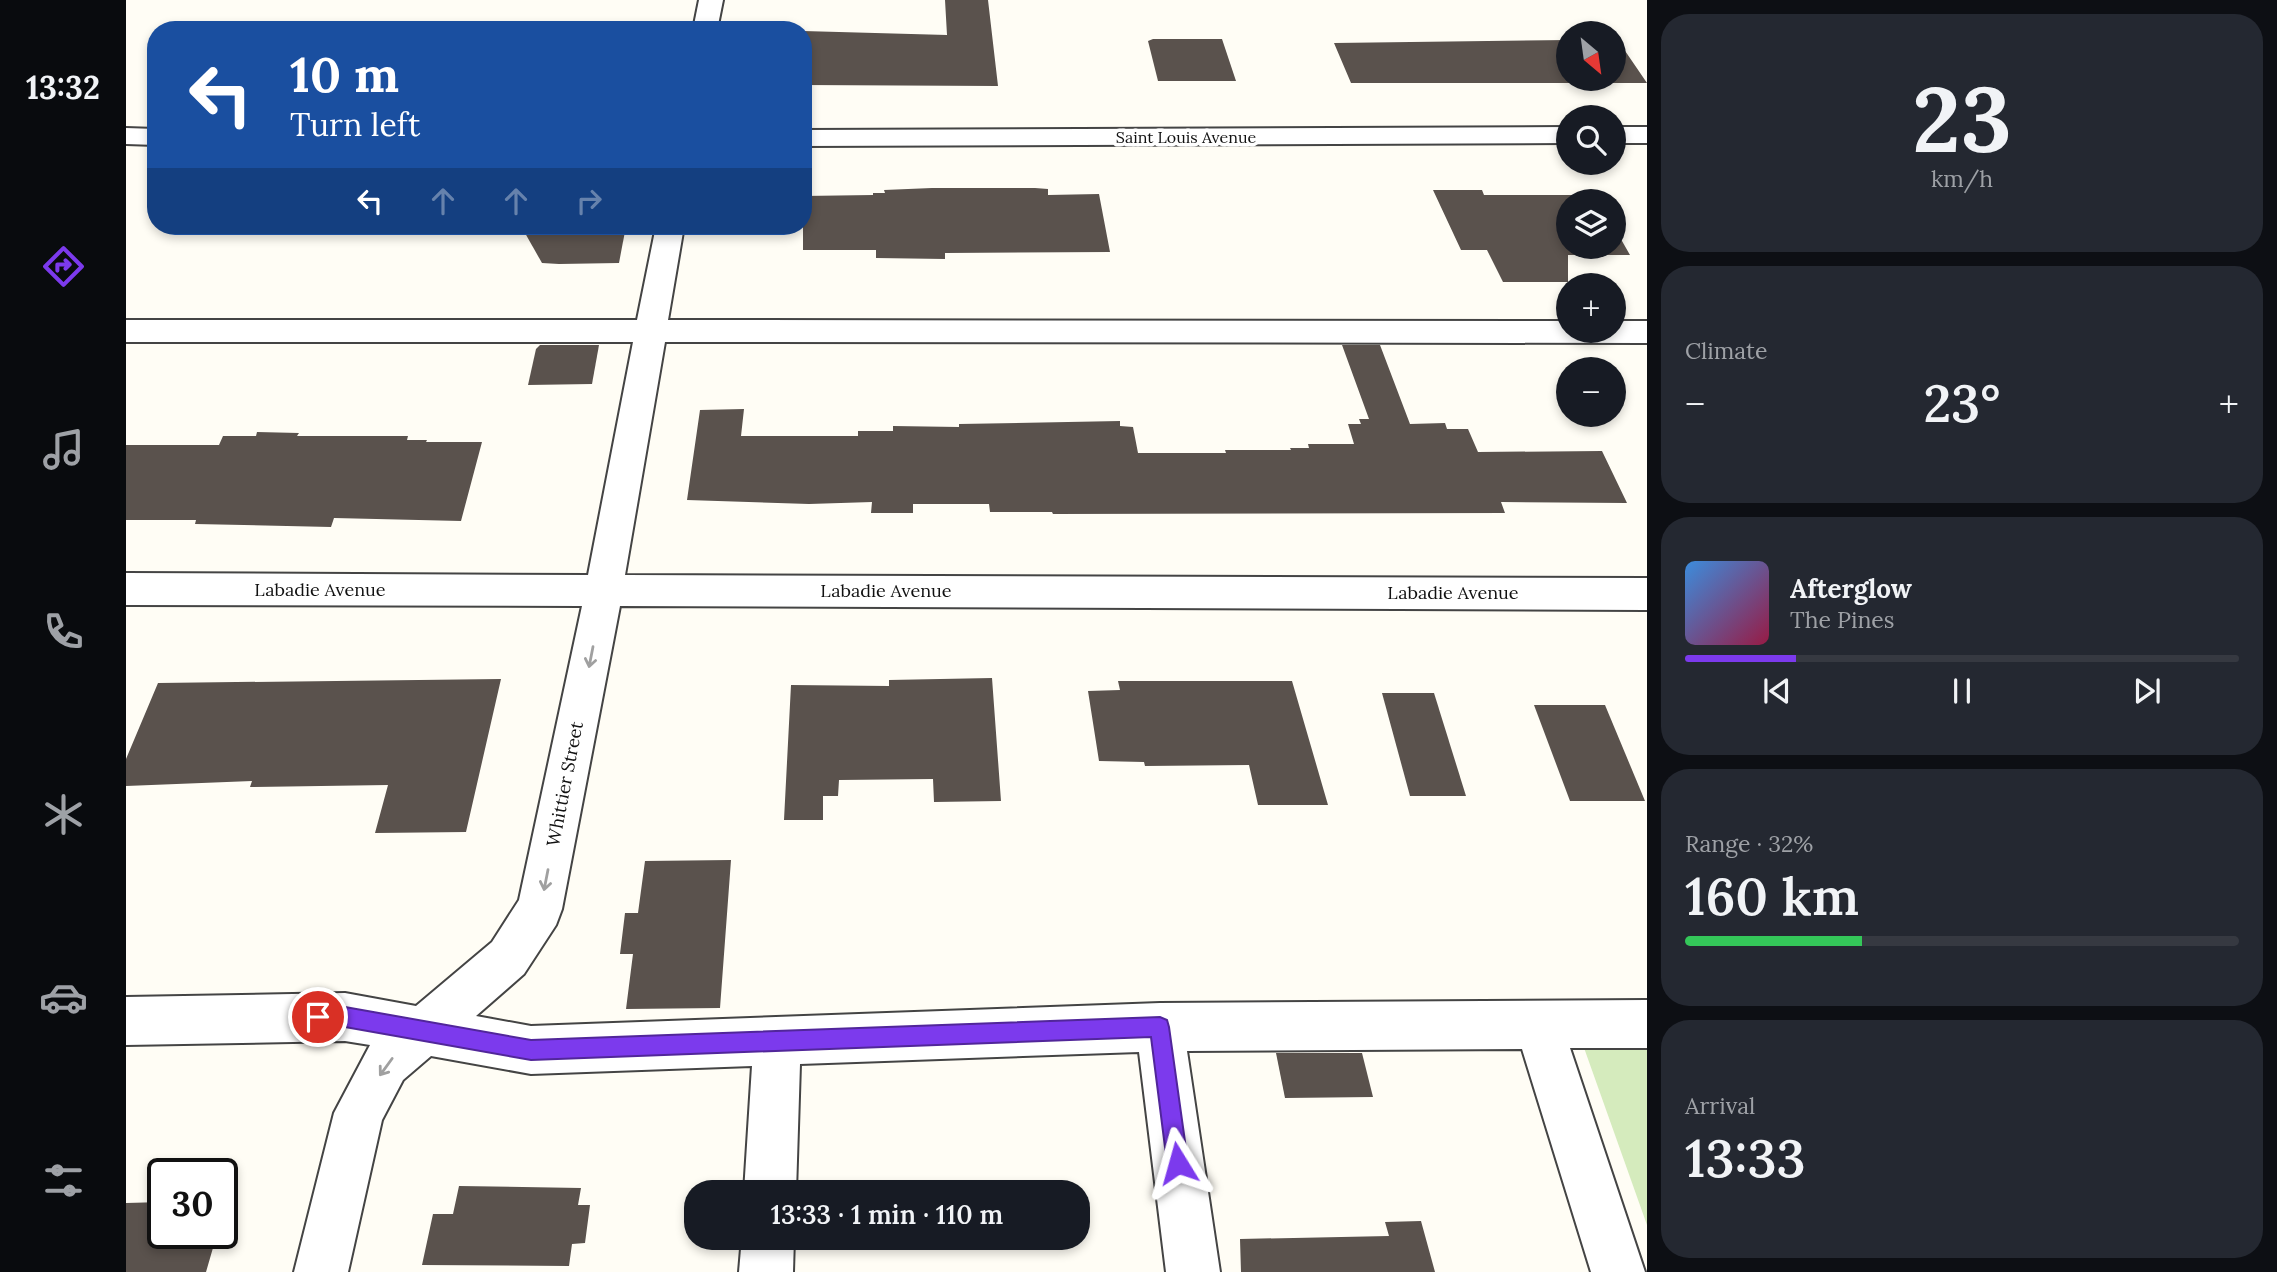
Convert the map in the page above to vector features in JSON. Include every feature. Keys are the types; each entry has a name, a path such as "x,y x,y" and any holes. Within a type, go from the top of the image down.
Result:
{"street":[{"path":"707,21 711,0"},
{"name":"Saint Louis Avenue","path":"812,138 1556,135"},
{"path":"1626,135 1647,135"},
{"path":"126,136 147,137"},
{"name":"Whittier Street","path":"321,1272 359,1113 386,1063 508,958 540,909 604,590 668,235"},
{"path":"126,331 1647,332"},
{"name":"Labadie Avenue","path":"126,589 1647,594"},
{"path":"126,1021 345,1017 531,1050 1160,1027 1647,1024"},
{"path":"1538,1024 1618,1272"},
{"path":"1160,1027 1193,1272"},
{"path":"771,1180 777,1041"},
{"path":"766,1272 767,1250"}],"green space":[{"path":"1647,1044 1647,1225 1583,1045"}],"building":[{"path":"945,0 988,0 998,86 812,85 812,31 947,35"},
{"path":"1222,39 1236,81 1158,81 1148,41"},
{"path":"1556,40 1556,83 1351,83 1334,43"},
{"path":"1626,52 1647,83 1626,83"},
{"path":"1035,188 1048,189 1048,195 1099,194 1110,252 945,253 945,259 876,258 876,250 803,250 803,235 812,235 812,196 873,195 885,193 884,190"},
{"path":"1433,190 1482,190 1484,195 1556,195 1556,259 1568,259 1568,273 1556,273 1556,282 1503,282 1487,250 1461,250"},
{"path":"526,235 624,235 619,263 542,263"},
{"path":"540,345 599,345 592,384 528,385 536,349"},
{"path":"1342,345 1380,345 1410,424 1445,423 1447,429 1468,429 1478,452 1602,451 1627,503 1501,502 1505,513 1053,514 990,512 989,504 913,504 913,513 871,513 872,502 809,504 687,500 700,410 744,409 741,436 858,436 858,431 893,431 893,426 959,427 959,424 1120,421 1120,426 1133,427 1138,453 1226,453 1225,450 1309,448 1308,444 1354,444 1348,424 1361,424 1359,419 1369,419"},
{"path":"257,432 299,433 297,436 408,436 407,440 427,440 426,442 482,442 461,521 334,518 331,527 195,524 196,520 126,520 126,445 219,445 223,436 256,436"},
{"path":"992,678 1001,801 934,802 933,779 839,780 838,796 823,796 823,820 784,820 791,685 889,686 889,680"},
{"path":"501,679 466,832 375,833 388,785 250,787 252,781 126,786 126,759 158,683"},
{"path":"1118,681 1292,681 1328,805 1258,805 1249,765 1145,766 1144,762 1099,761 1088,691 1120,690"},
{"path":"1382,693 1434,693 1466,796 1410,796"},
{"path":"1534,705 1605,705 1645,801 1570,801"},
{"path":"731,860 720,1008 626,1009 633,954 620,954 625,913 638,913 645,861"},
{"path":"1276,1053 1362,1053 1373,1097 1285,1098"},
{"path":"459,1186 581,1188 578,1205 590,1205 585,1243 572,1244 569,1266 422,1265 433,1214 453,1214"},
{"path":"147,1202 147,1249 213,1249 206,1272 126,1272 126,1203"},
{"path":"1421,1221 1435,1272 1241,1272 1240,1239 1389,1236 1385,1222"}],"route":[{"path":"318,1017 345,1017 531,1050 1160,1027 1178,1163"}]}
